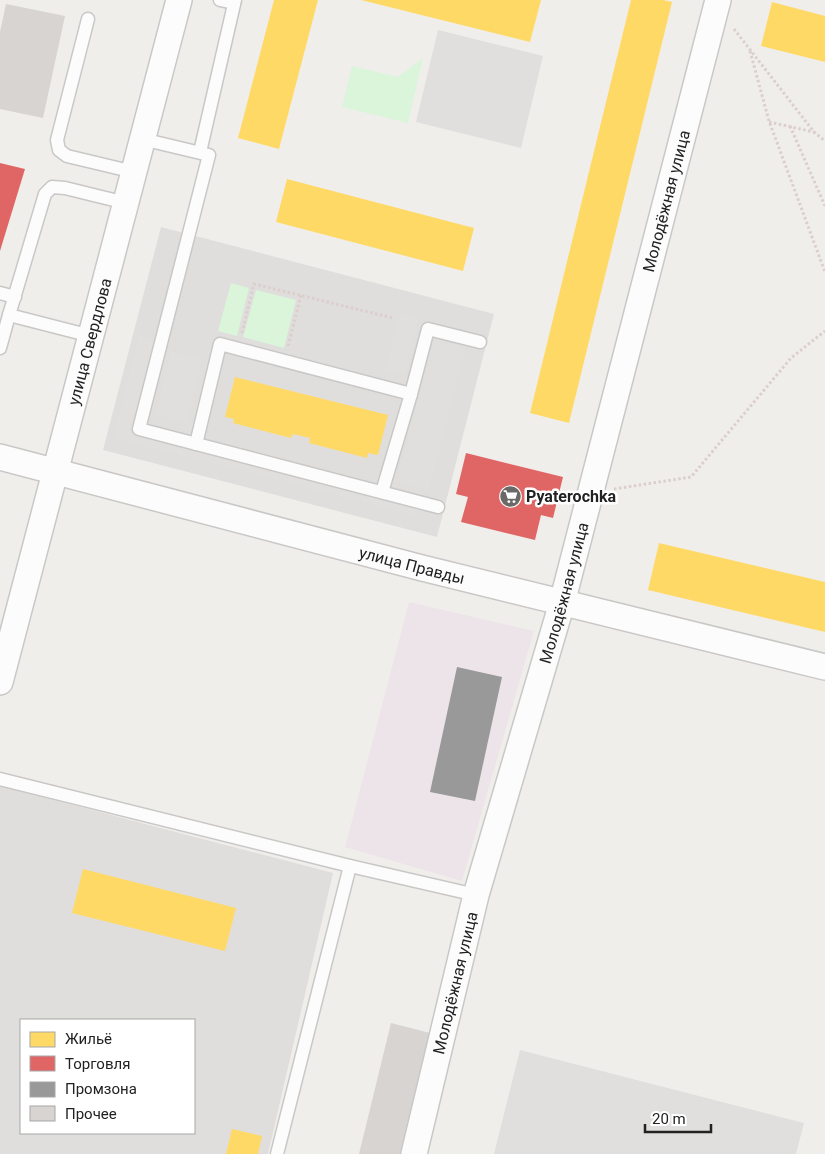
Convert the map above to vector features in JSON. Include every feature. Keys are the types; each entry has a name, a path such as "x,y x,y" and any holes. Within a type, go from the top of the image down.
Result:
{"street":[{"name":"улица Свердлова","path":"0,682 179,0"},
{"name":"Молодёжная улица","path":"414,1154 476,895 562,603 718,3"},
{"name":"улица Правды","path":"0,457 562,603 825,667"}],"lane":[{"path":"200,152 234,1 220,0"},
{"path":"88,19 58,140 59,150 67,156 134,172"},
{"path":"142,138 209,154 139,429 438,507"},
{"path":"0,348 45,194 52,187 65,188 126,203"},
{"path":"0,293 15,297"},
{"path":"9,315 91,336"},
{"path":"382,492 428,329 480,342"},
{"path":"196,444 220,344 411,394"},
{"path":"0,780 476,895"},
{"path":"278,1154 350,866"}],"path":[{"path":"718,3 750,52 814,132 825,141"},
{"path":"750,52 769,122 825,272"},
{"path":"769,122 814,132"},
{"path":"790,126 825,206"},
{"path":"284,361 301,296"},
{"path":"592,492 691,477 791,358 825,331"}],"shaded area":[{"path":"438,30 543,56 521,148 416,122"},
{"path":"161,227 494,314 437,537 103,450"},
{"path":"400,313 419,318 405,375 386,370"},
{"path":"139,336 154,339 131,434 418,508 416,515 113,438"},
{"path":"434,340 465,348 429,490 397,482"},
{"path":"171,351 202,359 186,423 155,415"},
{"path":"409,602 534,631 462,881 345,847"},
{"path":"0,786 333,873 268,1154 0,1154"},
{"path":"520,1050 804,1123 796,1154 494,1154"}],"green space":[{"path":"423,58 408,123 342,107 352,66 398,77"},
{"path":"231,283 249,288 237,336 218,331"},
{"path":"256,290 296,300 284,348 243,337"}],"building: Жильё":[{"path":"274,0 318,0 279,149 238,138"},
{"path":"361,0 541,0 530,42"},
{"path":"631,0 663,0 672,2 569,423 530,413"},
{"path":"772,2 825,16 825,62 761,46"},
{"path":"287,179 474,228 463,271 276,222"},
{"path":"235,377 388,415 378,455 368,453 367,458 309,443 310,438 293,434 291,438 233,423 234,419 225,417"},
{"path":"659,543 825,582 825,632 648,590"},
{"path":"83,869 236,908 225,951 72,913"},
{"path":"232,1129 262,1136 258,1154 226,1154"}],"building: Торговля":[{"path":"0,163 25,169 0,251"},
{"name":"Pyaterochka","path":"466,453 563,477 553,518 541,515 535,540 461,522 468,497 456,494"}],"building: Промзона":[{"path":"457,667 502,677 475,801 430,792"}],"building: Прочее":[{"path":"6,4 65,16 43,118 0,109 0,32"},
{"path":"391,1023 430,1033 400,1154 359,1154"}],"place":[{"name":"Pyaterochka","path":"510,496"}]}
